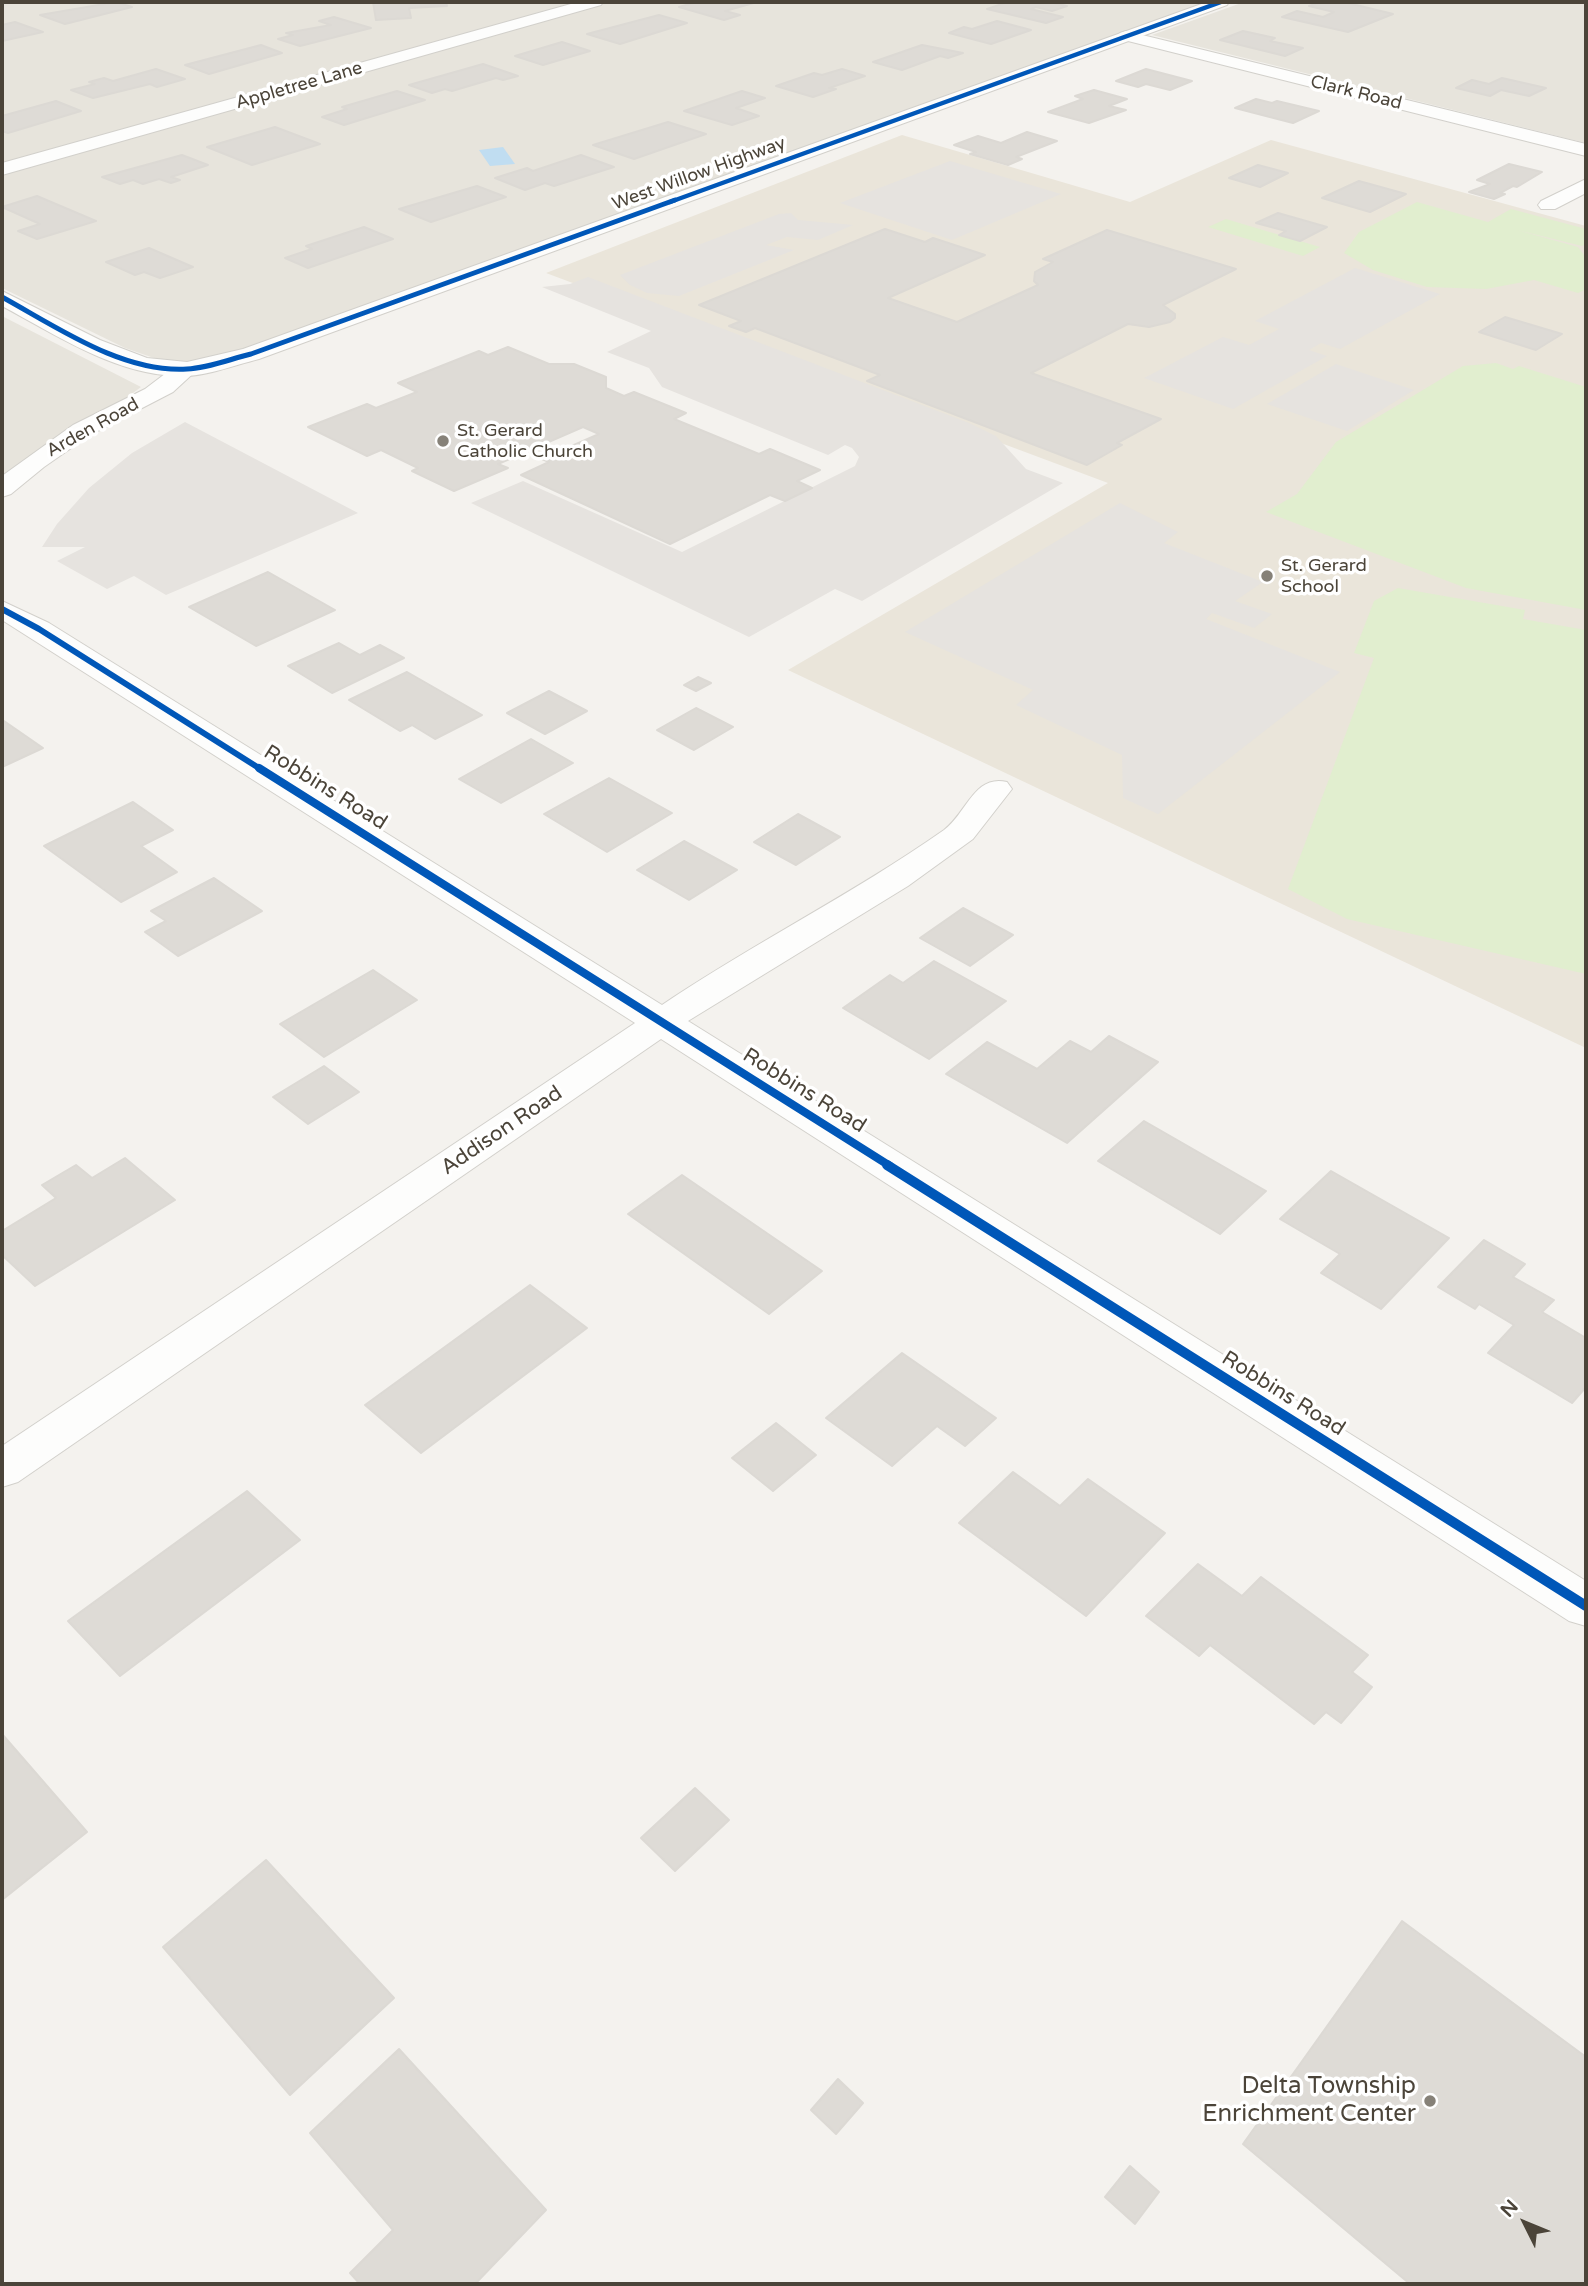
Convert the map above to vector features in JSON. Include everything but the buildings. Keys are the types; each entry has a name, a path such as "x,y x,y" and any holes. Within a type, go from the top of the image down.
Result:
{"street":[{"name":"Appletree Lane","path":"2,169 596,2"},
{"name":"West Willow Highway","path":"186,369 251,354 1221,2"},
{"name":"Clark Road","path":"1126,36 1586,150"},
{"path":"1548,205 1586,185"},
{"path":"2,296 125,359 148,367 186,369"},
{"name":"Arden Road","path":"2,489 28,465 94,423 169,388 186,369"},
{"name":"Robbins Road","path":"2,609 39,629 1586,1606"},
{"name":"Addison Road","path":"2,1469 707,991 896,879 962,832 996,789"}],"shaded area":[{"path":"2,2 1221,2 186,369 125,348 2,288"},
{"path":"1244,2 1586,2 1586,143 1152,35"},
{"name":"St. Gerard School","path":"902,135 1130,202 1271,140 1586,226 1586,1048 788,670 1108,483 546,273"},
{"path":"950,161 1061,194 952,240 840,203"},
{"path":"791,213 798,220 853,225 818,240 787,237 766,245 794,250 679,296 647,293 630,285 620,275 779,214"},
{"path":"1355,268 1440,294 1340,349 1321,343 1309,350 1327,356 1233,409 1144,378 1223,337 1249,345 1279,329 1255,321"},
{"path":"588,277 969,423 996,436 1026,469 1063,483 862,601 835,589 749,637 471,503 523,481 682,552 855,466 859,457 852,448 845,445 828,455 662,387 649,368 607,352 651,331 542,287 570,284"},
{"path":"2,316 141,387 2,491"},
{"path":"1336,364 1414,390 1347,431 1267,404"},
{"path":"185,422 358,513 166,595 134,576 107,589 57,561 85,547 42,547 57,524 89,488 132,453"},
{"path":"1120,503 1178,532 1164,543 1263,582 1235,601 1272,614 1254,628 1212,613 1206,619 1340,672 1158,814 1123,798 1122,755 1016,705 1033,690 905,632"}],"green space":[{"path":"1417,202 1488,222 1511,209 1586,229 1586,244 1582,246 1517,230 1578,247 1586,258 1586,289 1578,293 1534,280 1486,289 1427,287 1373,270 1344,253 1359,232"},
{"path":"1226,219 1320,247 1303,256 1208,227"},
{"path":"1496,363 1513,369 1519,366 1586,387 1586,610 1466,588 1266,512 1297,494 1336,442 1463,366"},
{"path":"1398,588 1525,610 1523,619 1586,630 1586,974 1347,919 1288,889 1374,658 1354,653 1374,601"}],"water":[{"path":"503,147 515,164 490,166 479,150"}],"cycle path":[{"path":"2,297 92,345 142,364 165,369 211,365 251,354 1221,2"},
{"path":"2,609 39,629 1586,1606"}],"place":[{"name":"St. Gerard Catholic Church","path":"443,441"},
{"name":"St. Gerard School","path":"1267,576"},
{"name":"Delta Township Enrichment Center","path":"1430,2101"}]}
